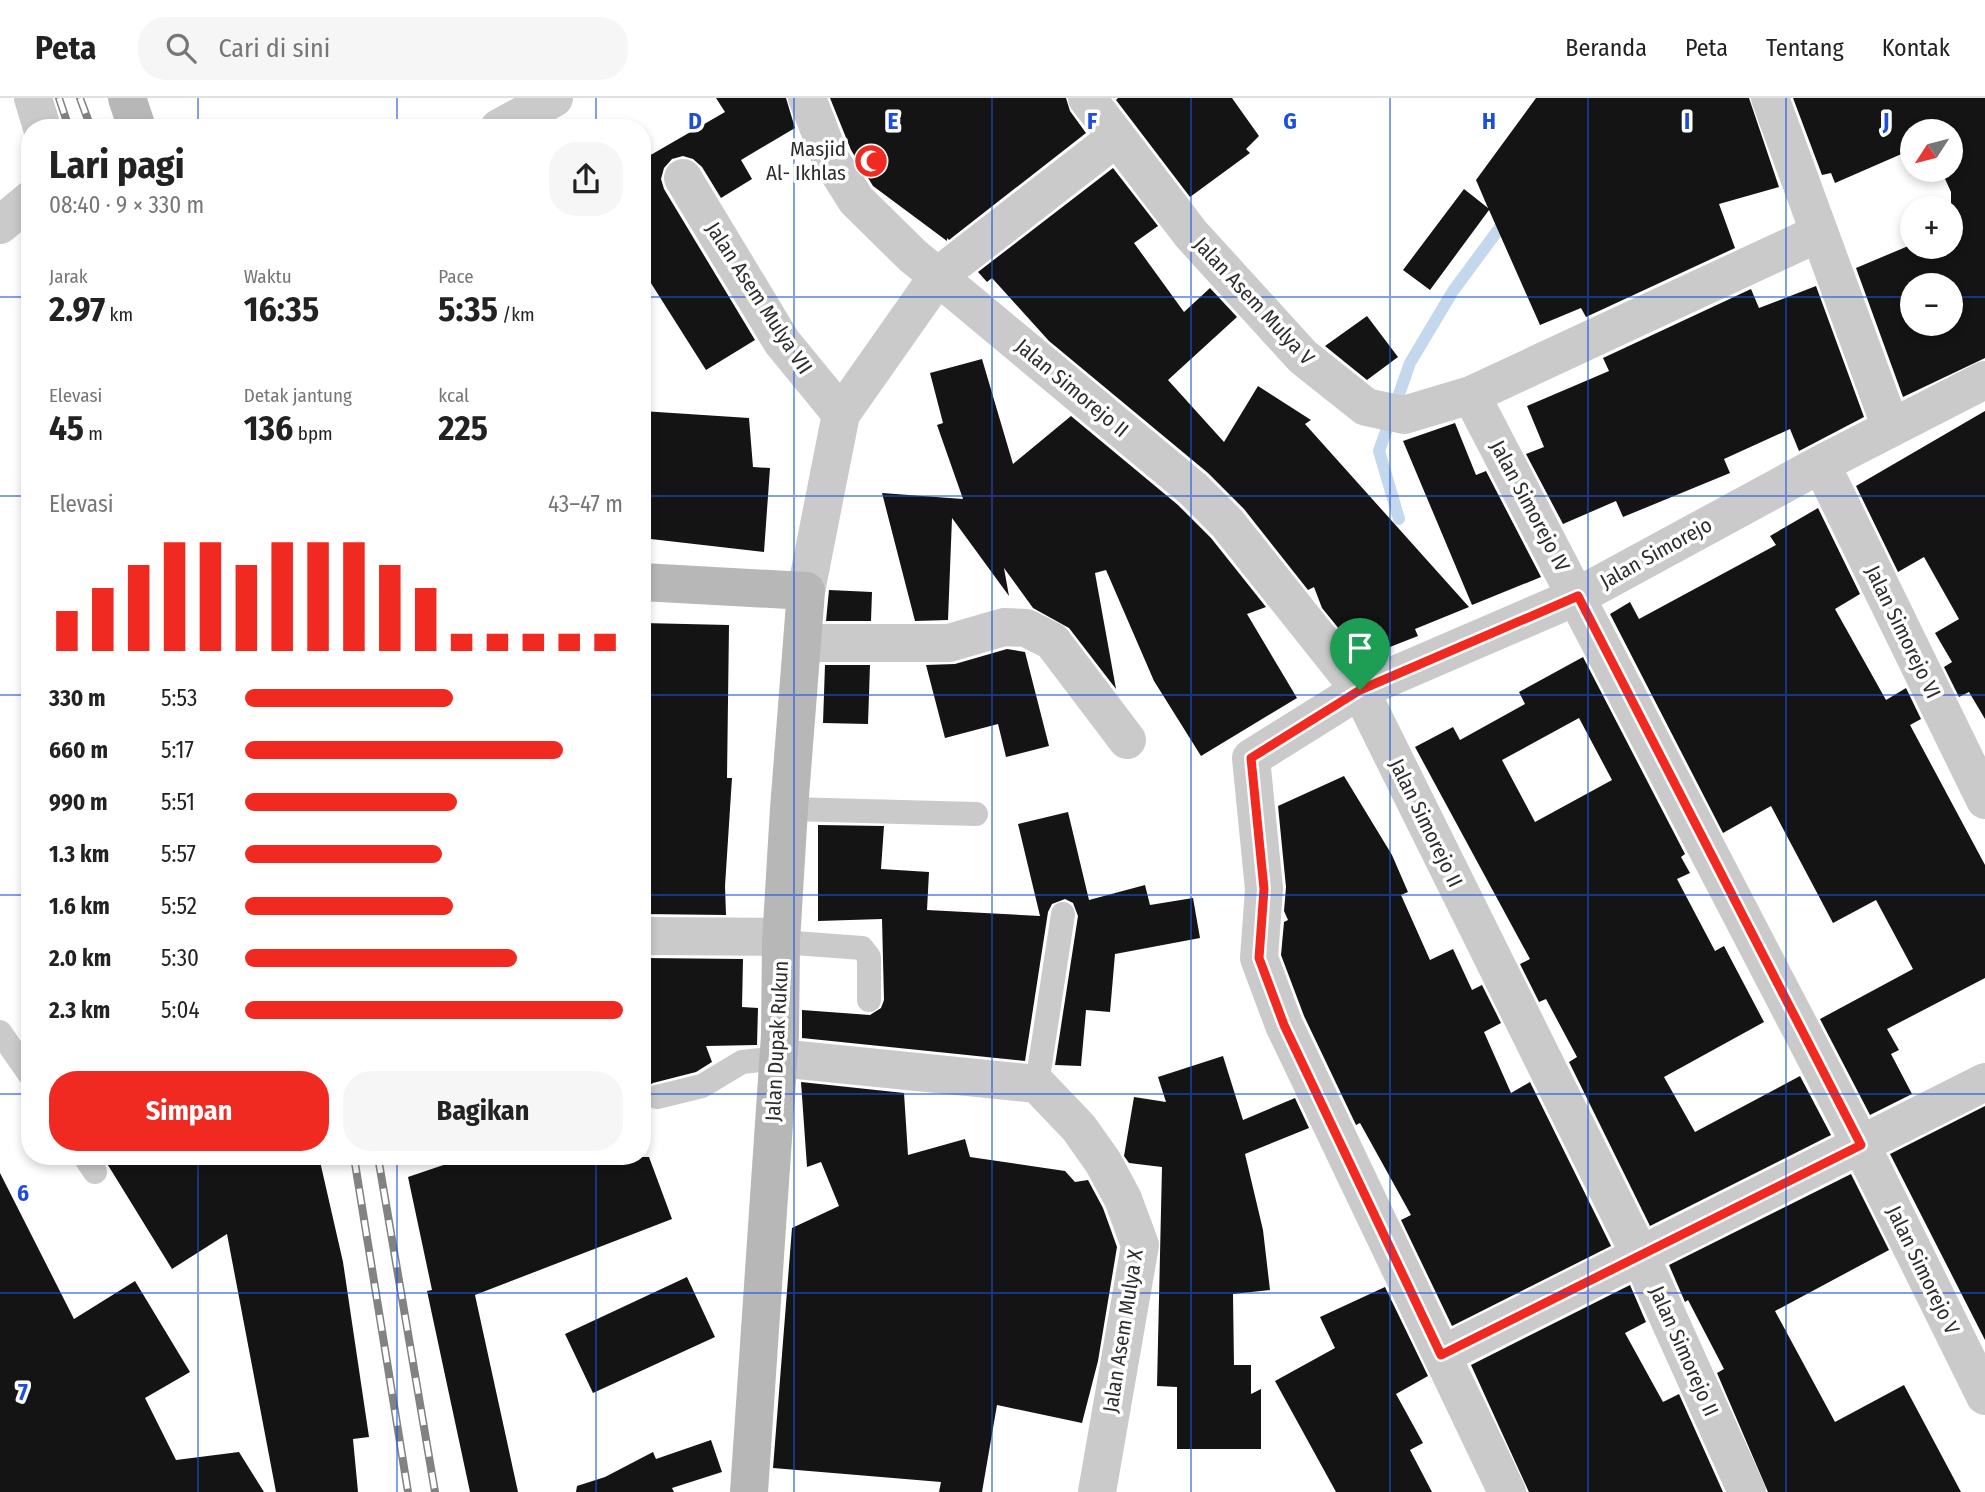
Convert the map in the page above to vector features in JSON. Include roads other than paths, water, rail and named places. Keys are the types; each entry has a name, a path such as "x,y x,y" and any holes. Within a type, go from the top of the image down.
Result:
{"street":[{"path":"33,98 39,119"},
{"path":"127,98 134,119"},
{"path":"516,119 554,98"},
{"name":"Jalan Simorejo II","path":"807,98 831,160 856,200 913,256 1193,489 1227,523 1360,690 1640,1255 1747,1492"},
{"name":"Jalan Asem Mulya V","path":"1087,98 1191,234 1303,356 1366,407 1404,415 1472,395"},
{"path":"1770,98 1891,428"},
{"path":"651,582 806,591 841,414 938,276 1117,137"},
{"name":"Jalan Asem Mulya VII","path":"683,178 782,342 841,414"},
{"path":"0,225 21,208"},
{"path":"1472,395 1819,233"},
{"name":"Jalan Simorejo","path":"1441,1355 1284,1025 1259,958 1264,889 1251,758 1360,690 1578,596 1821,464 1985,380"},
{"name":"Jalan Simorejo IV","path":"1472,395 1861,1145"},
{"name":"Jalan Simorejo VI","path":"1821,464 1985,800"},
{"name":"Jalan Dupak Rukun","path":"748,1492 778,1058 781,940 789,809 806,591"},
{"path":"802,643 949,643 1004,627 1026,628 1052,641 1127,740"},
{"path":"651,936 781,940"},
{"path":"778,1058 1037,1084"},
{"path":"1507,1492 1441,1355 1985,1082"},
{"name":"Jalan Asem Mulya X","path":"1037,1084 1079,1128 1103,1162 1123,1199 1140,1245 1097,1492"},
{"name":"Jalan Simorejo V","path":"1861,1145 1985,1395"}],"lane":[{"path":"789,809 976,814"},
{"path":"1037,1084 1063,914"},
{"path":"781,940 862,948 869,957 869,1000"},
{"path":"0,1032 21,1062"},
{"path":"657,1097 702,1086 742,1062 778,1058"}],"waterway":[{"path":"1399,519 1379,451 1410,363 1453,291 1507,218"}],"railway":[{"path":"59,98 66,119"},
{"path":"80,98 88,119"},
{"path":"355,1165 408,1492"},
{"path":"379,1165 435,1492"}],"place":[{"name":"Masjid Al- Ikhlas","path":"871,161"}]}
